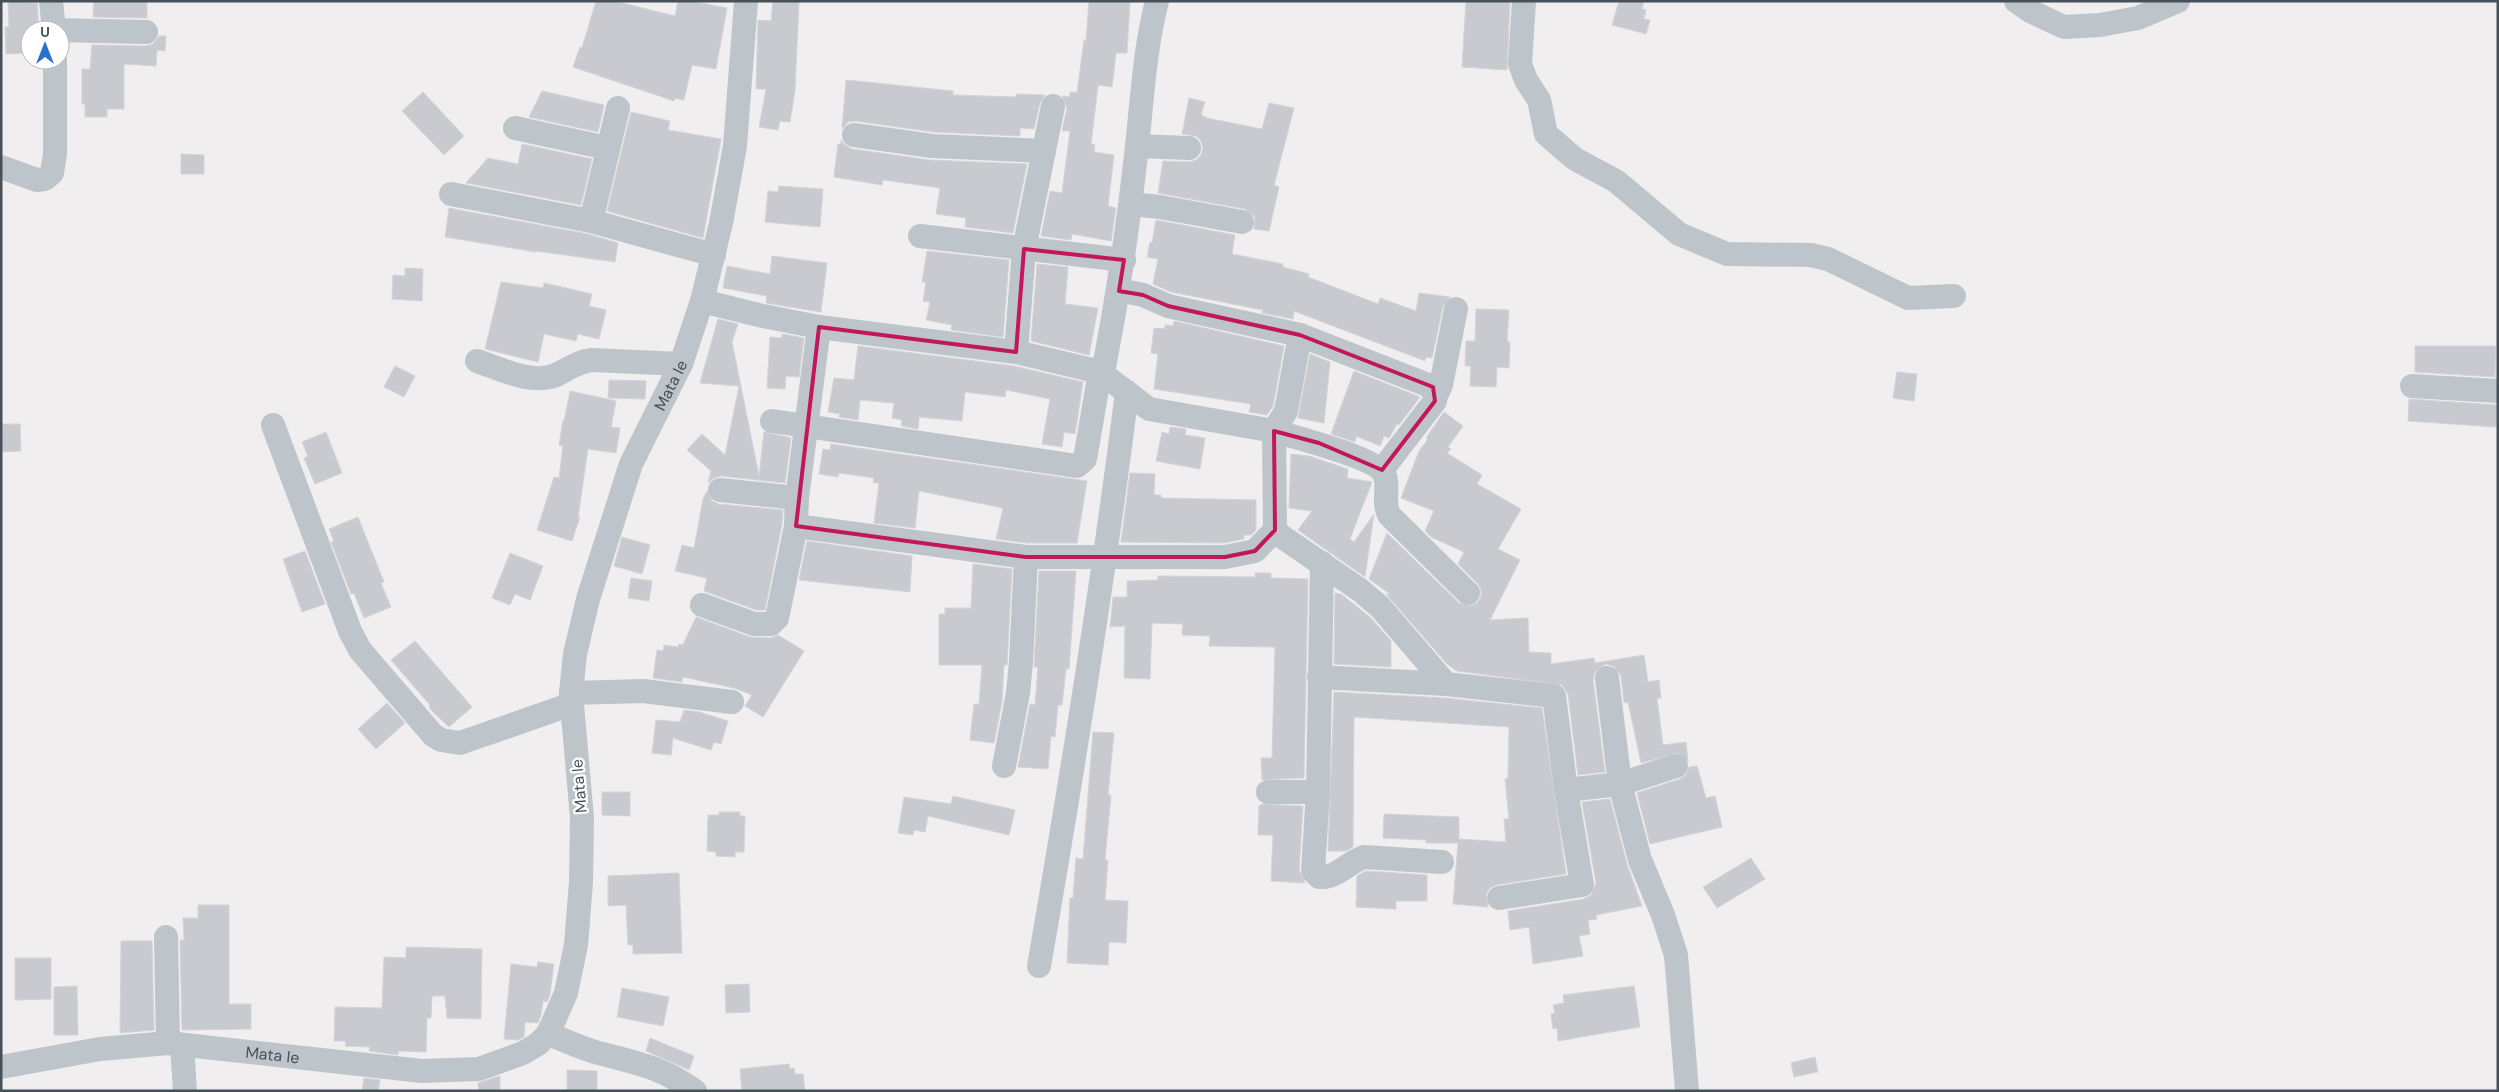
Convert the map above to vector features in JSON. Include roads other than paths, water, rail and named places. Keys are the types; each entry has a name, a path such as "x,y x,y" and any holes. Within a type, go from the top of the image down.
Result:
{"street":[{"path":"51,1 53,20"},
{"name":"Mata Ie","path":"1,1067 100,1049 175,1044 422,1071 453,1072 479,1069 515,1056 538,1044 548,1034 566,992 579,920 582,818 571,698 575,654 588,599 631,464 681,364 702,301 714,254 736,146 746,1"},
{"path":"1039,966 1058,860 1094,618 1094,558 1111,379 1128,292 1124,260 1132,204 1147,146 1151,25 1157,1"},
{"path":"1524,1 1520,64 1526,80 1539,100 1546,134 1575,159 1616,180 1679,234 1727,254 1811,255 1828,259 1908,298 1954,296"},
{"path":"2016,1 2032,12 2064,28 2100,25 2138,18 2178,1"},
{"path":"70,30 146,32"},
{"path":"1,167 37,180 45,179 54,168 55,70"},
{"path":"1016,352 1024,249 1053,106"},
{"path":"591,221 618,108"},
{"path":"515,128 607,148"},
{"path":"854,135 932,146 1044,151"},
{"path":"1147,146 1189,148"},
{"path":"451,194 591,221 714,254"},
{"path":"1132,204 1160,207 1242,222"},
{"path":"920,236 1124,260"},
{"path":"1128,292 1168,306 1300,335 1433,387 1436,396"},
{"path":"702,301 762,316 818,327 1016,352 1111,379 1149,409 1274,431 1319,444 1367,462 1382,470 1386,476 1385,506 1389,515 1468,593"},
{"path":"1382,470 1435,401 1441,385 1456,309"},
{"path":"702,605 754,624 771,624 777,618 796,526 797,498 818,327"},
{"path":"796,526 1026,556 1225,565 1255,552 1275,530 1274,431 1286,411 1300,335"},
{"path":"477,361 528,378 542,378 555,375 583,361 592,360 681,364"},
{"path":"772,421 1077,466 1085,459 1111,379"},
{"path":"2412,386 2498,391"},
{"path":"273,425 350,632 360,650 433,735 441,740 460,743 571,698 642,691 732,702"},
{"path":"720,490 797,498"},
{"path":"1275,530 1360,590 1380,607 1446,684"},
{"path":"1004,766 1019,677 1026,556"},
{"path":"1322,563 1318,792 1313,867 1315,875 1332,877 1353,861 1364,857 1442,862"},
{"path":"1319,677 1446,684 1553,694 1566,790 1582,885 1498,898"},
{"path":"1607,678 1620,784 1640,860 1663,915 1676,955 1687,1091"},
{"path":"1566,790 1620,784 1676,766"},
{"path":"1268,792 1318,792"},
{"path":"166,937 175,1044 185,1091"},
{"path":"548,1034 593,1051 650,1066 674,1077 695,1091"}]}
